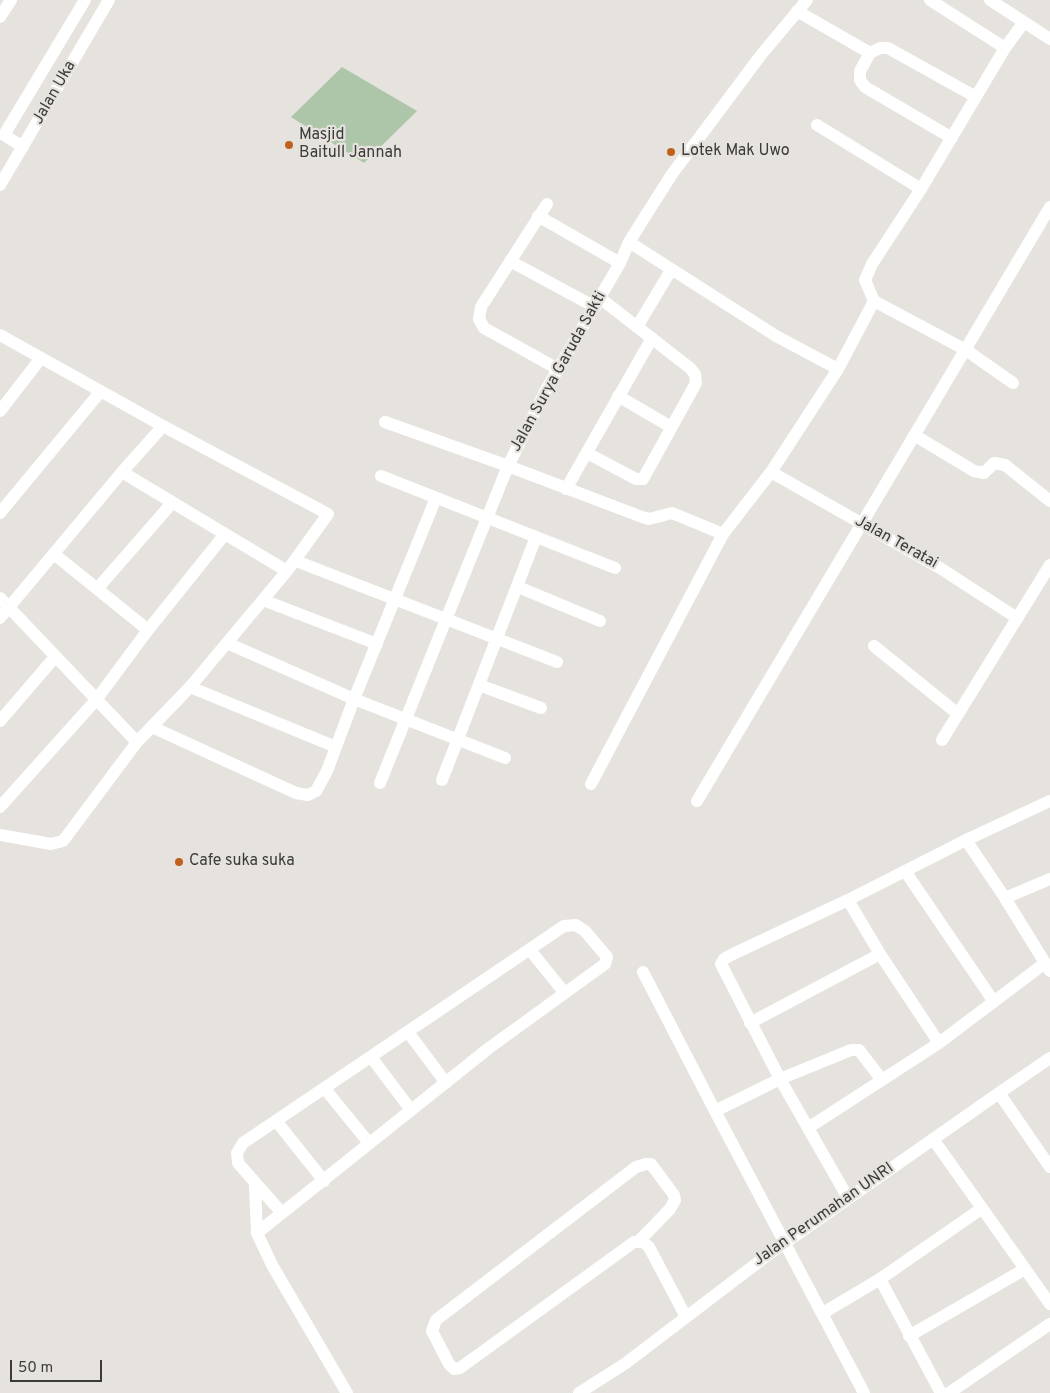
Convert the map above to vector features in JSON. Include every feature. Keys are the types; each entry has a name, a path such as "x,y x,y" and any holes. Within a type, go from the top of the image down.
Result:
{"street":[{"path":"0,17 11,0"},
{"path":"23,147 1,136 86,0 106,5"},
{"name":"Jalan Surya Garuda Sakti","path":"380,783 508,466 558,369 620,263 629,242 672,174 760,55 807,0"},
{"path":"930,0 1005,48"},
{"path":"990,0 1050,39"},
{"name":"Jalan Uka","path":"0,184 106,5"},
{"path":"798,11 870,53"},
{"path":"1013,382 966,350 874,301 866,284 867,274 952,138 1005,48 1024,22"},
{"path":"952,138 861,84 860,71 870,53 880,48 888,48 976,97"},
{"path":"45,66 62,81"},
{"path":"816,125 921,188"},
{"path":"547,204 479,312 480,324 558,369"},
{"path":"697,801 1050,206"},
{"path":"538,216 620,263"},
{"path":"629,242 776,336 838,369"},
{"path":"510,261 597,302 652,338 690,368 696,376 695,388 641,480 587,452"},
{"path":"637,327 671,270"},
{"path":"591,784 723,534 771,472 838,369 874,301"},
{"path":"0,335 163,426 328,514 296,561 190,687 137,742 63,841 51,844 0,835"},
{"path":"566,489 652,338"},
{"path":"0,411 41,358"},
{"path":"0,513 100,391"},
{"path":"618,396 671,427"},
{"path":"384,422 650,519 665,513 678,514 723,534"},
{"path":"0,618 4,603 54,554 163,426"},
{"path":"914,435 974,472 984,473 994,463 1004,465 1050,501"},
{"path":"122,472 287,571"},
{"name":"Jalan Teratai","path":"771,472 940,568 1017,618"},
{"path":"381,476 616,568"},
{"path":"152,727 304,794 312,794 320,787 436,498"},
{"path":"97,589 172,503"},
{"path":"0,808 96,700 148,630 225,534"},
{"path":"442,780 536,537"},
{"path":"54,554 148,630"},
{"path":"296,561 396,598 557,662"},
{"path":"942,740 1050,565"},
{"path":"518,587 600,620"},
{"path":"263,600 377,644"},
{"path":"4,603 137,742"},
{"path":"227,643 354,699 407,718 505,758"},
{"path":"874,646 958,714"},
{"path":"0,720 55,657"},
{"path":"480,685 541,708"},
{"path":"190,687 336,747"},
{"path":"848,1198 750,1023 722,968 722,962 966,840 1050,801"},
{"path":"808,1128 939,1043 994,1002 1048,967 966,840"},
{"path":"906,871 994,1002"},
{"path":"1005,898 1050,879"},
{"path":"848,900 880,954 939,1043"},
{"path":"257,1233 446,1083 564,992 605,964 607,957 585,931 572,925 564,926 277,1122 243,1143 236,1153 238,1163 282,1212"},
{"path":"530,950 564,992"},
{"path":"750,1023 880,954"},
{"path":"643,972 864,1393"},
{"path":"408,1032 446,1083"},
{"path":"715,1111 780,1079 854,1049 861,1052 882,1080"},
{"path":"371,1057 412,1110"},
{"name":"Jalan Perumahan UNRI","path":"580,1393 626,1364 786,1242 1050,1058"},
{"path":"325,1088 369,1143"},
{"path":"999,1093 1049,1162"},
{"path":"277,1122 324,1181"},
{"path":"933,1139 1050,1304"},
{"path":"651,1164 674,1195 674,1200 670,1209 639,1241 628,1245 576,1286 460,1368 454,1369 449,1364 432,1331 436,1320 636,1167 651,1164"},
{"path":"255,1184 257,1233 272,1265 347,1393"},
{"path":"823,1313 880,1279 981,1209"},
{"path":"639,1241 649,1247 686,1317"},
{"path":"909,1336 1026,1269"},
{"path":"880,1279 941,1393"},
{"path":"949,1393 1050,1324"}],"green space":[{"path":"342,67 417,111 364,163 291,117"}],"place":[{"name":"Masjid Baitull Jannah","path":"289,145"},
{"name":"Lotek Mak Uwo","path":"671,152"},
{"name":"Cafe suka suka","path":"179,862"}]}
